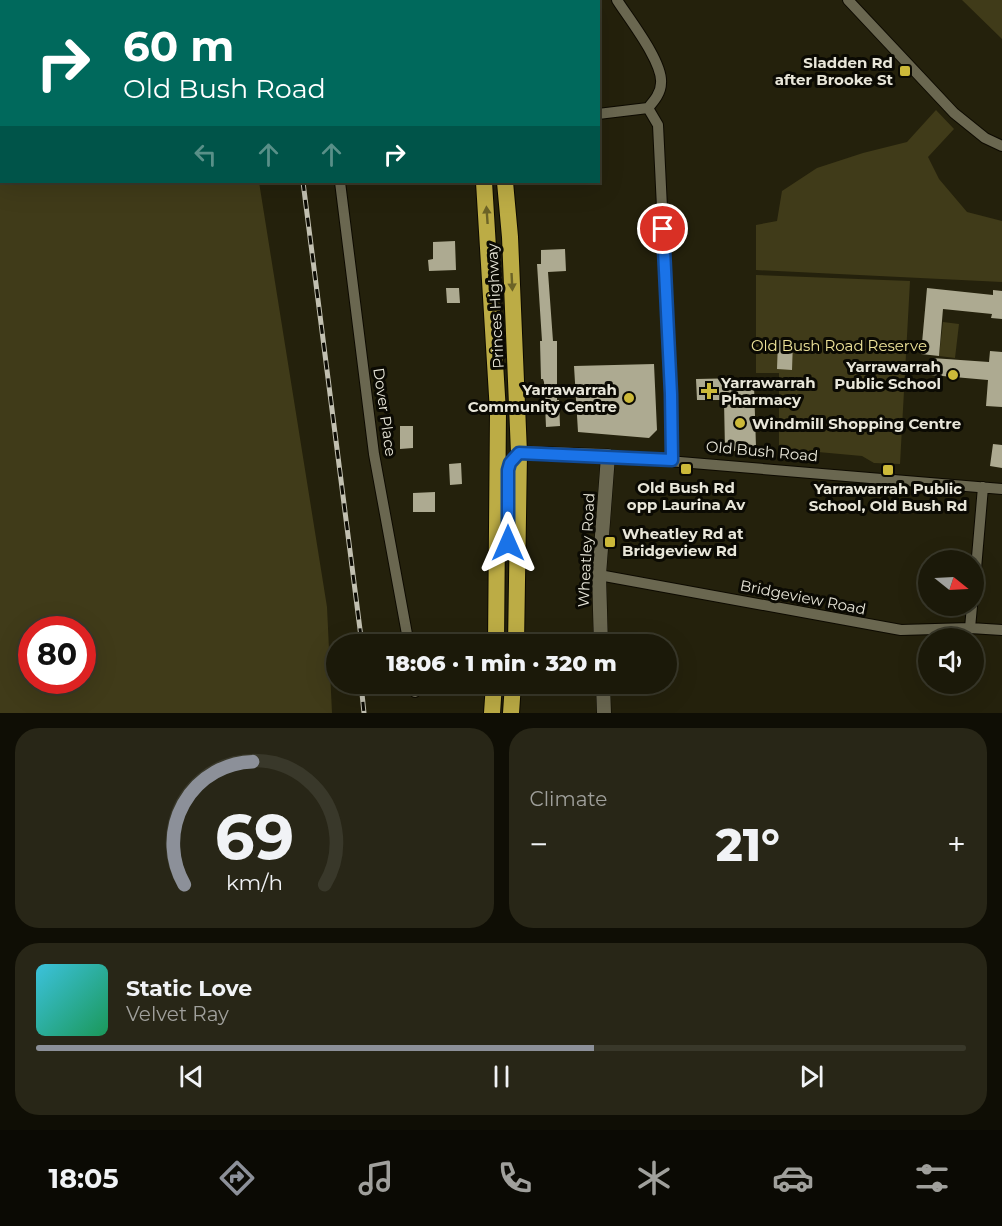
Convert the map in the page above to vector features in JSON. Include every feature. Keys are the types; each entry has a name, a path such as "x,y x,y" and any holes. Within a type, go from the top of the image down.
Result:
{"highway":[{"name":"Princes Highway","path":"484,183 498,412 496,634"},
{"name":"Princes Highway","path":"505,183 510,237 519,453 516,634"},
{"path":"497,611 507,592 508,583 508,470 510,463 519,453 509,440 498,412"},
{"path":"492,713 493,694"},
{"path":"511,713 512,694"}],"street":[{"path":"617,0 660,70 661,87 648,108"},
{"path":"849,0 960,120 985,138 1002,146"},
{"path":"600,114 648,108"},
{"path":"648,108 658,124 672,460"},
{"name":"Dover Place","path":"340,183 374,454 393,547 407,634"},
{"name":"Old Bush Road","path":"519,453 672,460 1002,489"},
{"name":"Wheatley Road","path":"601,634 599,575 608,456"},
{"path":"977,550 982,488"},
{"name":"Bridgeview Road","path":"599,575 901,630 918,630"},
{"path":"970,628 971,616"},
{"name":"Bridgeview Road","path":"984,629 1002,630"},
{"path":"603,694 604,713"}],"green space":[{"path":"962,0 1002,0 1002,39"},
{"path":"936,110 954,129 928,157 939,179 967,212 1002,221 1002,282 756,270 756,225 777,221 782,191 817,168 907,142"},
{"path":"0,183 259,183 327,607 326,694 331,694 332,713 0,713"},
{"name":"Old Bush Road Reserve","path":"756,275 910,281 900,464 874,463 862,456 796,450 789,459 779,459 779,373 756,373"},
{"path":"943,322 959,324 955,358 939,356"}],"building":[{"path":"455,241 456,270 429,271 428,260 433,259 433,242"},
{"path":"565,249 566,271 548,272 553,341 557,341 557,400 559,400 560,426 546,427 544,382 541,379 540,341 542,341 537,264 541,264 541,250"},
{"path":"446,288 459,288 460,303 447,303"},
{"path":"927,288 993,295 993,290 1002,291 1002,319 991,318 992,314 943,309 939,356 921,354"},
{"path":"778,340 793,341 792,370 777,369"},
{"path":"990,351 1002,352 1002,407 986,406 988,380 931,375 932,358 989,362"},
{"name":"Yarrawarrah Community Centre","path":"654,364 657,430 649,438 578,432 574,366"},
{"name":"Windmill Shopping Centre","path":"742,378 742,385 754,385 756,447 751,447 751,451 725,451 724,400 697,400 696,379"},
{"path":"400,426 413,426 413,448 400,449"},
{"path":"993,444 1002,445 1002,468 990,466"},
{"path":"461,463 462,484 450,485 449,464"},
{"path":"435,492 435,512 413,512 413,493"}],"railway":[{"path":"303,183 361,634"},
{"path":"362,694 364,713"}],"place":[{"name":"Sladden Rd after Brooke St","path":"905,71"},
{"name":"Yarrawarrah Public School","path":"953,375"},
{"name":"Yarrawarrah Pharmacy","path":"709,391"},
{"name":"Yarrawarrah Community Centre","path":"629,398"},
{"name":"Windmill Shopping Centre","path":"740,423"},
{"name":"Old Bush Rd opp Laurina Av","path":"686,469"},
{"name":"Yarrawarrah Public School, Old Bush Rd","path":"888,470"},
{"name":"Wheatley Rd at Bridgeview Rd","path":"610,542"}],"route":[{"path":"508,543 508,470 510,463 519,453 672,460 663,229"}]}
